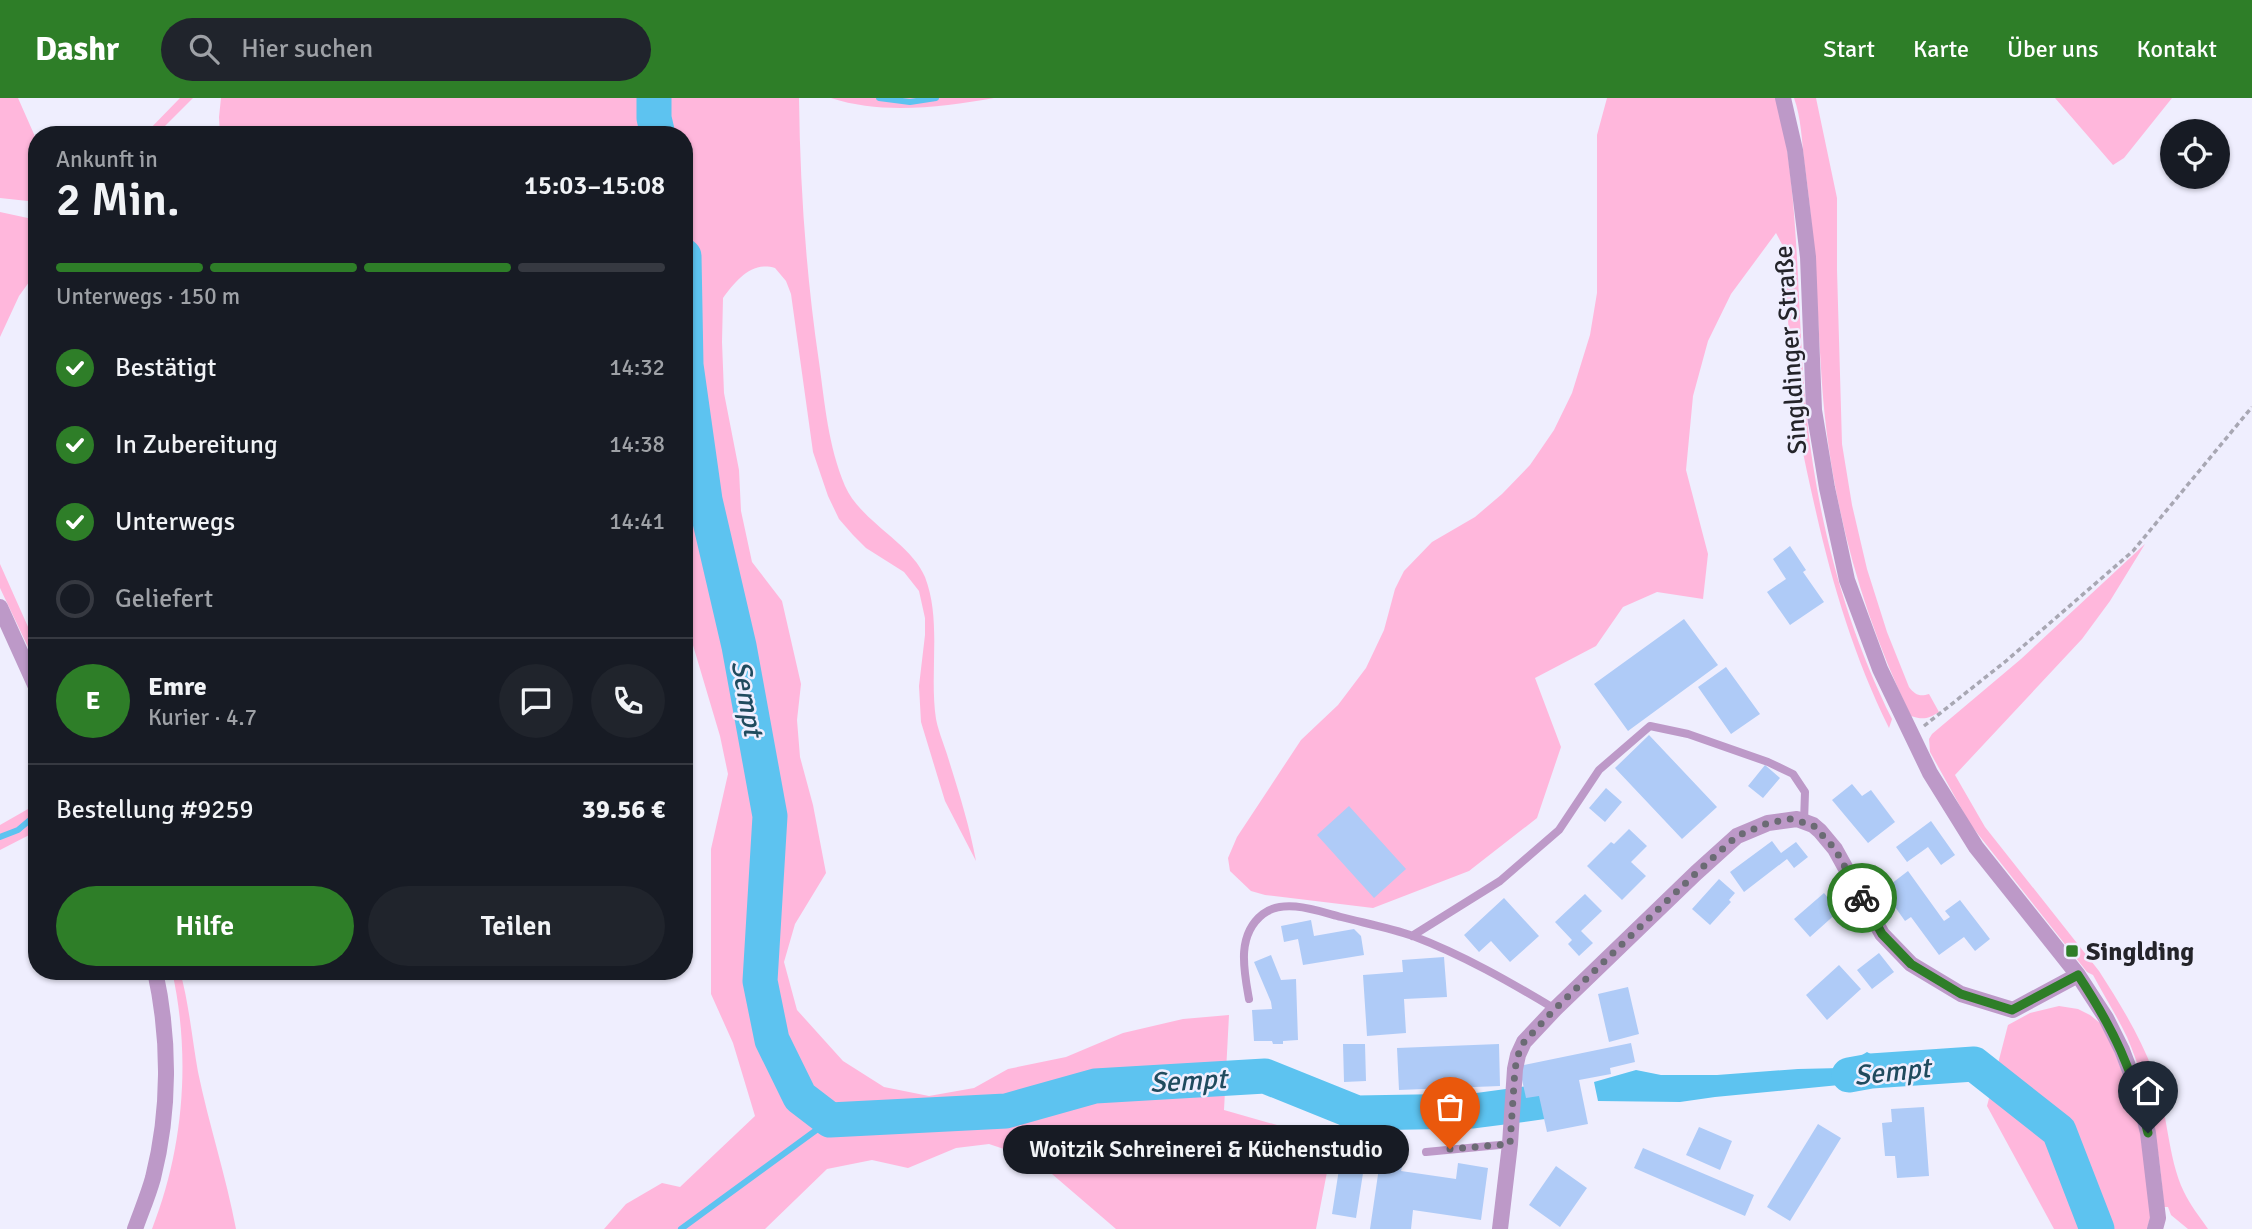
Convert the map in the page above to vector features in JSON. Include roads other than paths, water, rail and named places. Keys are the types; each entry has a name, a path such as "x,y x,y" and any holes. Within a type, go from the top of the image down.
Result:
{"street":[{"name":"Singldinger Straße","path":"1783,98 1795,150 1808,257 1814,410 1847,580 1880,669 1930,774 1976,847 2078,975 2122,1051 2139,1095 2149,1143 2158,1218 2155,1229"},
{"path":"0,607 28,669"},
{"path":"1500,1229 1515,1069 1524,1042 1555,1009 1737,836 1768,823 1790,819 1804,822 1820,831 1835,849 1882,934 1911,964 1961,994 2012,1010 2078,975"},
{"path":"135,1229 152,1180 164,1125 167,1051 156,980"}],"lane":[{"path":"1412,936 1500,881 1559,830 1599,770 1650,726 1688,734 1769,762 1793,774 1805,792 1804,822"},
{"path":"1249,999 1243,961 1245,942 1253,926 1264,914 1280,907 1307,908 1412,936 1504,979 1555,1009"},
{"path":"1426,1152 1510,1144"}],"water":[{"path":"1867,1052 1909,1075 1899,1085 1870,1082 1680,1102 1598,1101 1594,1082 1636,1070 1661,1075 1717,1075 1841,1068"}],"waterway":[{"name":"Sempt","path":"654,98 656,126"},
{"path":"879,98 910,102 936,98"},
{"path":"647,126 654,118"},
{"name":"Sempt","path":"693,415 705,500 739,646 770,816 760,981 772,1040 800,1097 830,1120 1006,1111 1095,1086 1265,1076 1357,1113 1473,1111 1541,1102"},
{"path":"0,837 18,830 28,822"},
{"name":"Sempt","path":"1849,1075 1974,1064 2059,1131 2097,1229"},
{"name":"Sempt","path":"681,1229 830,1120"}],"place":[{"name":"Singlding","path":"2072,951"},
{"name":"Woitzik Schreinerei & Küchenstudio","path":"1450,1149"}]}
